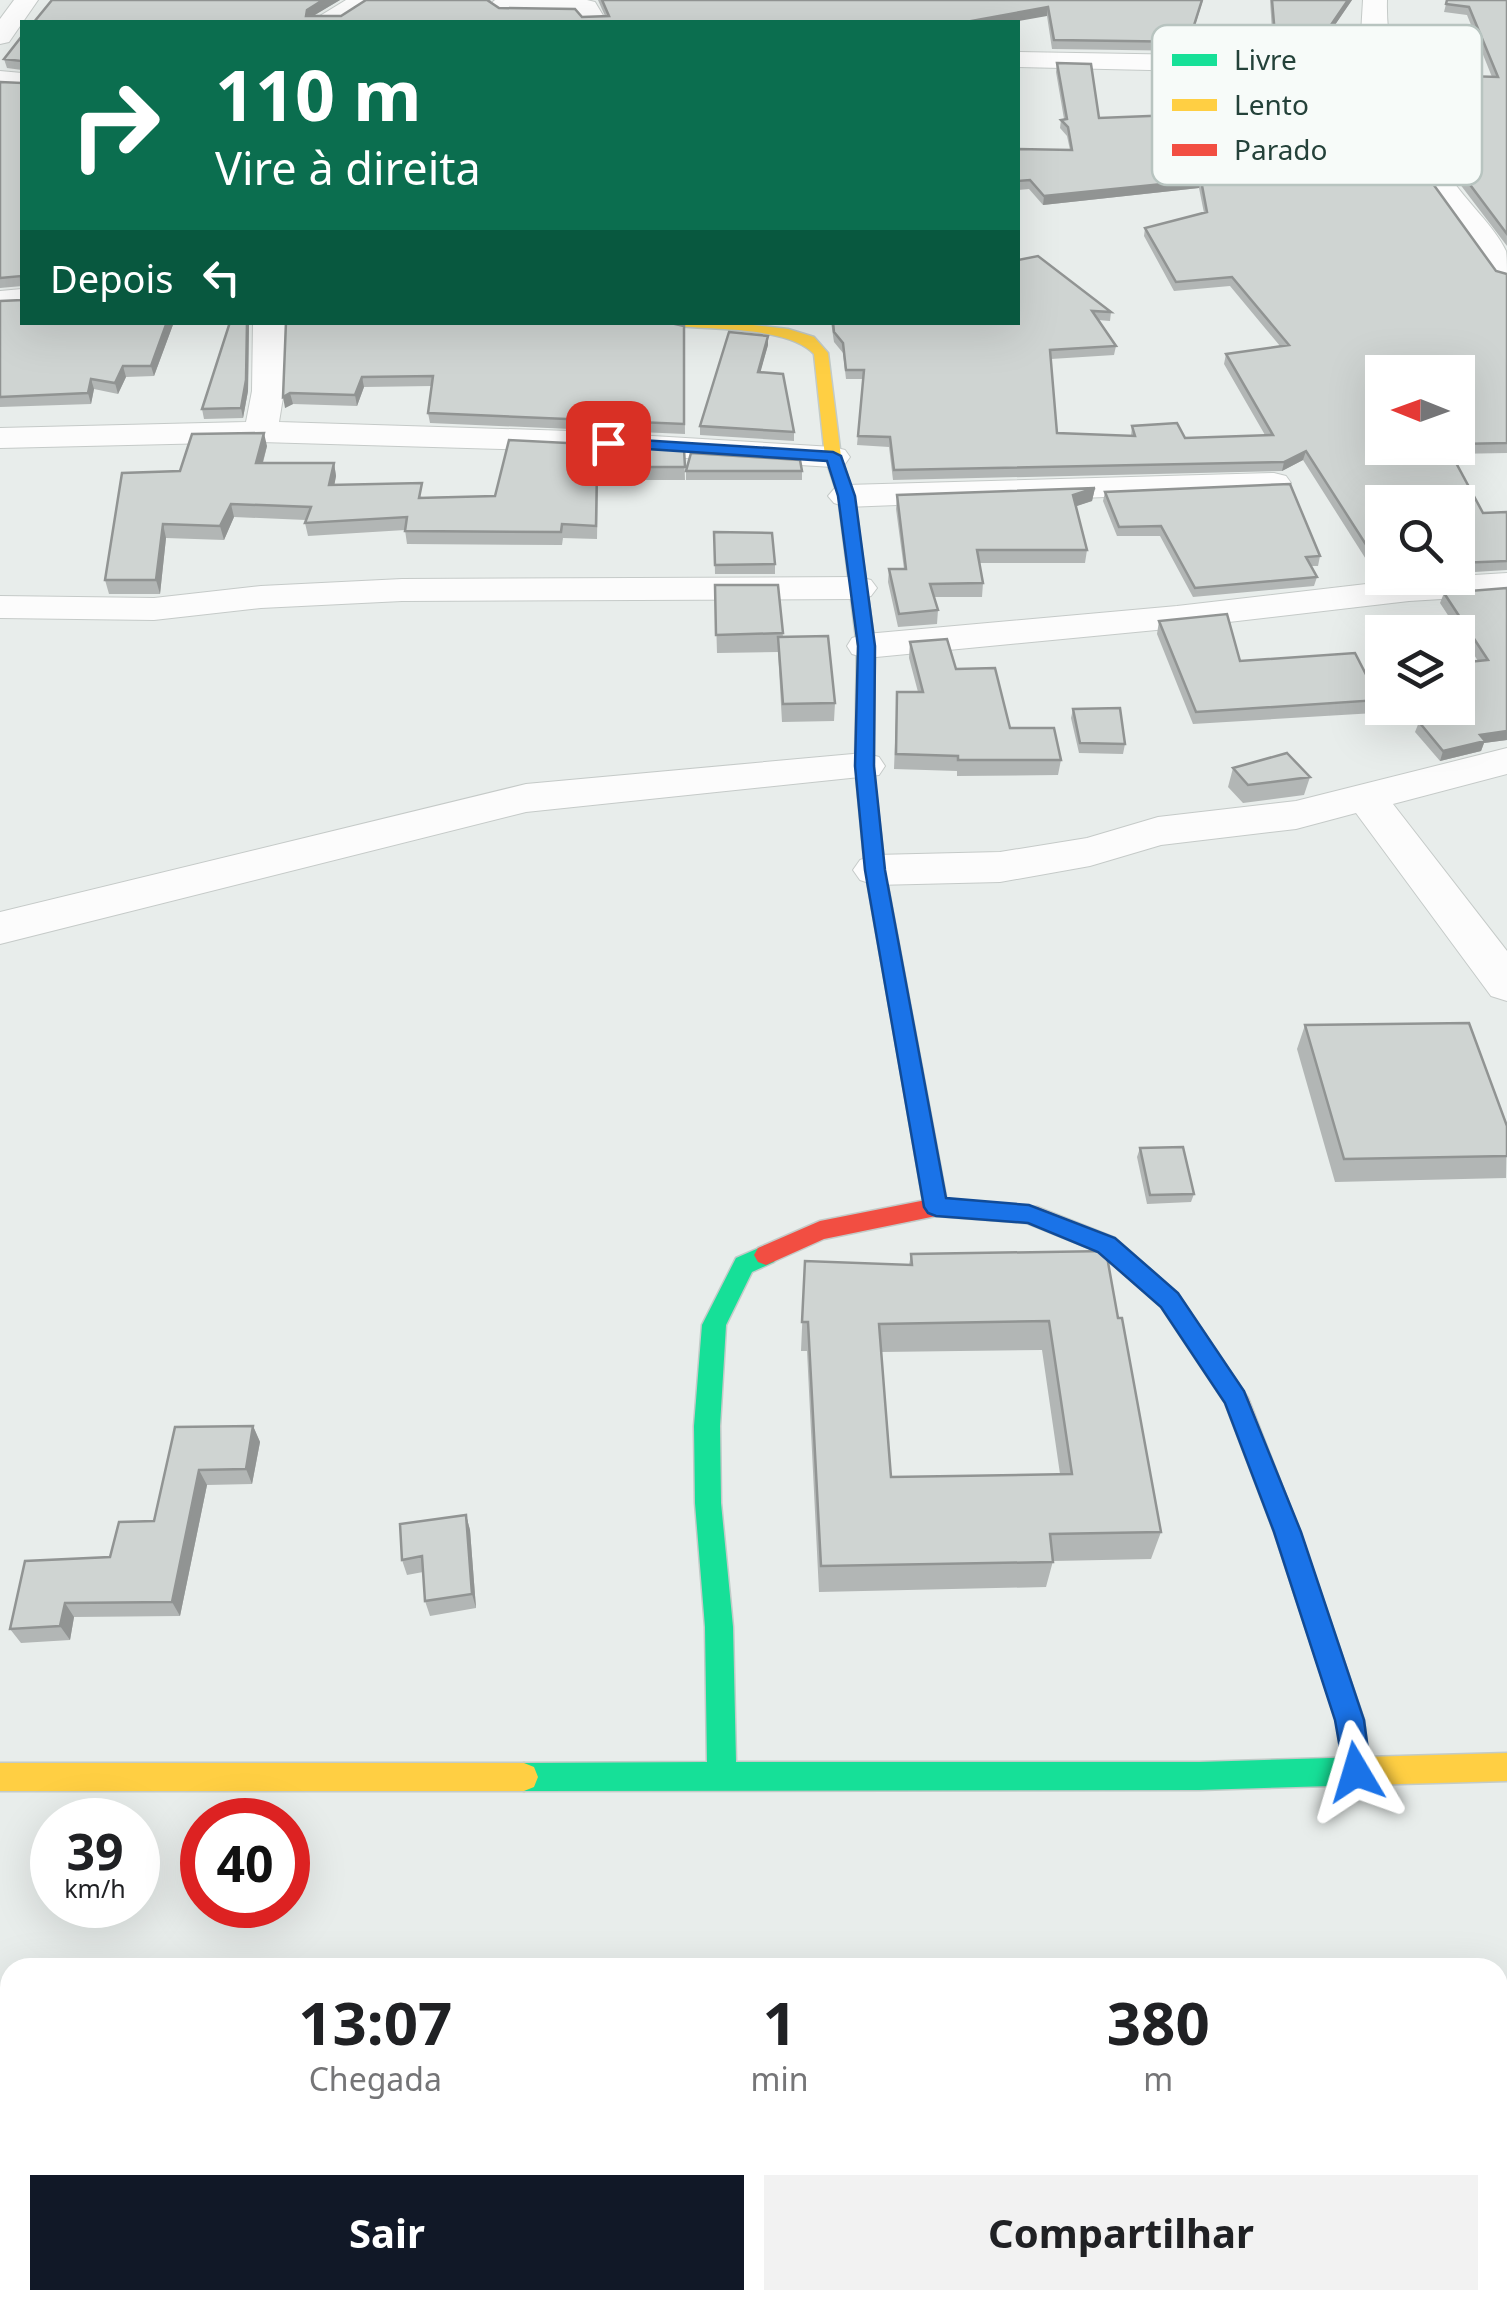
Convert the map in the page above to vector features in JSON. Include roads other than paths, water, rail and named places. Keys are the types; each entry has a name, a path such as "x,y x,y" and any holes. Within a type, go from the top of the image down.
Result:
{"street":[{"path":"0,37 26,0"},
{"path":"326,20 364,0"},
{"path":"1374,25 1375,0"},
{"path":"500,10 586,7 594,20"},
{"path":"1020,60 1152,62"},
{"path":"1441,185 1507,272"},
{"path":"260,432 268,391 269,325"},
{"path":"733,325 788,328 809,340 821,353 833,456 846,496 866,646 864,766 875,870 936,1207"},
{"path":"0,438 260,432 570,440 833,456"},
{"path":"846,496 1274,484"},
{"path":"866,646 1176,618 1410,590 1507,584"},
{"path":"0,607 154,609 261,597 402,590 858,588"},
{"path":"875,870 1000,867 1090,852 1158,830 1296,816 1507,761"},
{"path":"0,928 526,798 864,766"},
{"path":"1368,800 1507,984"},
{"path":"722,1774 707,1445 714,1325 744,1265 820,1230 936,1207 1029,1214 1107,1245 1169,1300 1236,1398 1287,1532 1350,1720 1356,1772"},
{"path":"0,1776 1199,1776 1507,1767"}]}
